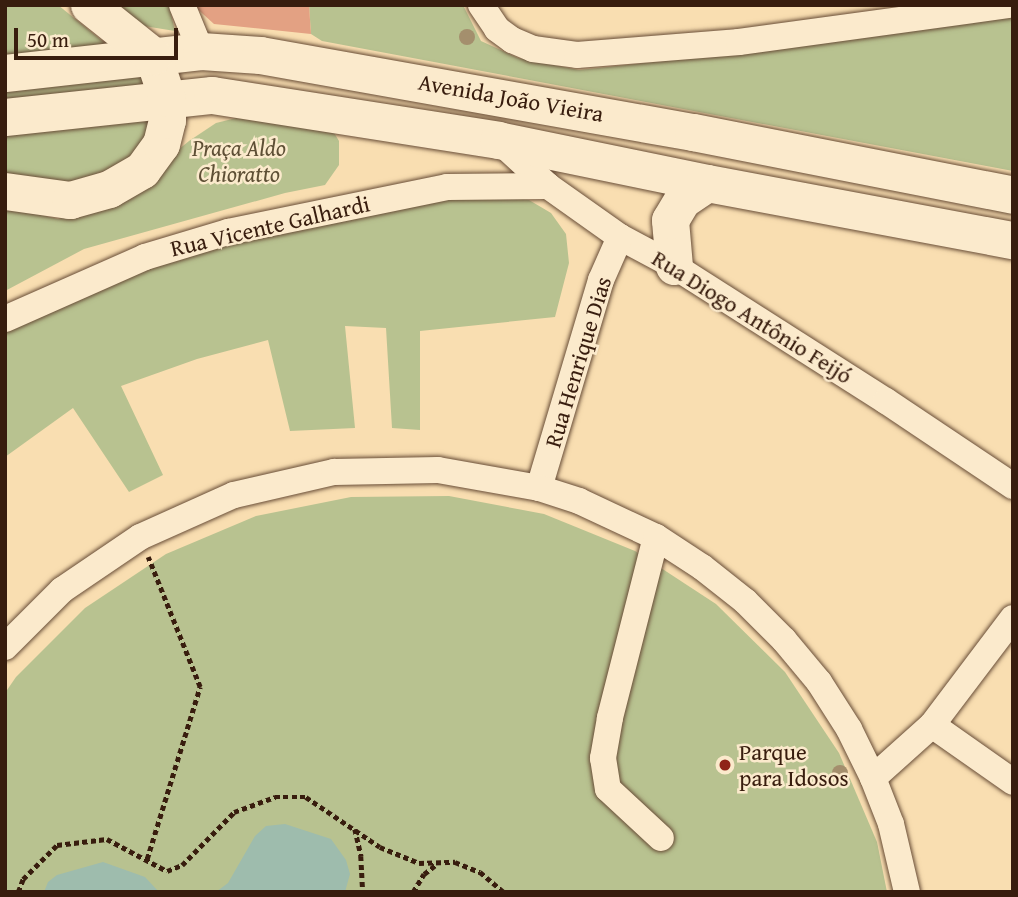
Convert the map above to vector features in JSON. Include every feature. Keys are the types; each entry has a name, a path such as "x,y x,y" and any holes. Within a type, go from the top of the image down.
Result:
{"main road":[{"path":"89,5 153,56 167,98 167,120 161,144"},
{"name":"Avenida João Vieira","path":"5,73 201,51 260,55 426,82 1013,195"},
{"name":"Avenida João Vieira","path":"5,117 212,95 498,140 707,183 1013,240"},
{"path":"5,191 70,200 109,189 142,170 161,144 200,116 242,99"},
{"path":"674,266 670,220 682,200 707,183"}],"street":[{"path":"182,5 201,51"},
{"path":"481,5 498,29 512,40 533,49 577,55 739,43 1009,5"},
{"name":"Rua Diogo Antônio Feijó","path":"498,140 548,186 620,237 674,266 886,401 1013,486"},
{"name":"Rua Vicente Galhardi","path":"5,320 145,257 228,232 447,187 548,186"},
{"name":"Rua Henrique Dias","path":"539,488 601,280 620,237"},
{"path":"5,647 62,590 139,537 234,495 334,472 438,470 539,488 579,501 656,537 702,567 745,601 784,640 826,694 873,778 891,824 907,892"},
{"path":"656,537 610,718 603,758 608,789 661,838"},
{"path":"873,778 932,725 1013,618"},
{"path":"932,725 1013,782"}],"path":[{"path":"139,537 200,687 147,859"},
{"path":"18,892 23,879 57,845 107,839 167,870 182,865 234,811 275,797 306,797 380,847 419,863 455,862 480,872 504,892"},
{"path":"354,828 361,856 363,892"},
{"path":"413,892 424,874 439,862"}],"green space":[{"path":"5,5 58,5 106,44 5,62"},
{"path":"107,5 169,5 175,31 144,26"},
{"path":"309,5 463,5 481,41 518,58 579,70 738,53 1013,12 1013,171 322,41 311,34"},
{"path":"146,69 155,94 5,107 5,85"},
{"path":"154,115 143,140 126,162 75,183 5,178 5,127"},
{"name":"Praça Aldo Chioratto","path":"236,118 333,131 339,141 339,165 325,185 285,193 84,249 5,291 5,206 58,219 115,202 189,141 216,123"},
{"path":"498,195 529,200 551,213 566,234 569,263 555,317 420,331 420,430 392,428 386,328 345,326 355,428 290,431 268,340 197,359 121,386 163,475 129,492 73,408 5,457 5,324 136,266 420,202"},
{"path":"449,496 544,514 635,551 716,604 785,672 839,753 877,842 887,892 5,892 5,693 16,677 85,608 166,554 256,516 351,497"}],"shaded area":[{"path":"285,824 331,839 346,860 350,874 345,892 216,892 228,883 255,836 266,826"},
{"path":"103,862 145,877 159,892 44,892 48,882 57,875"}],"building":[{"path":"193,5 309,5 311,34 214,24"}],"place":[{"name":"Parque para Idosos","path":"725,765"}]}
